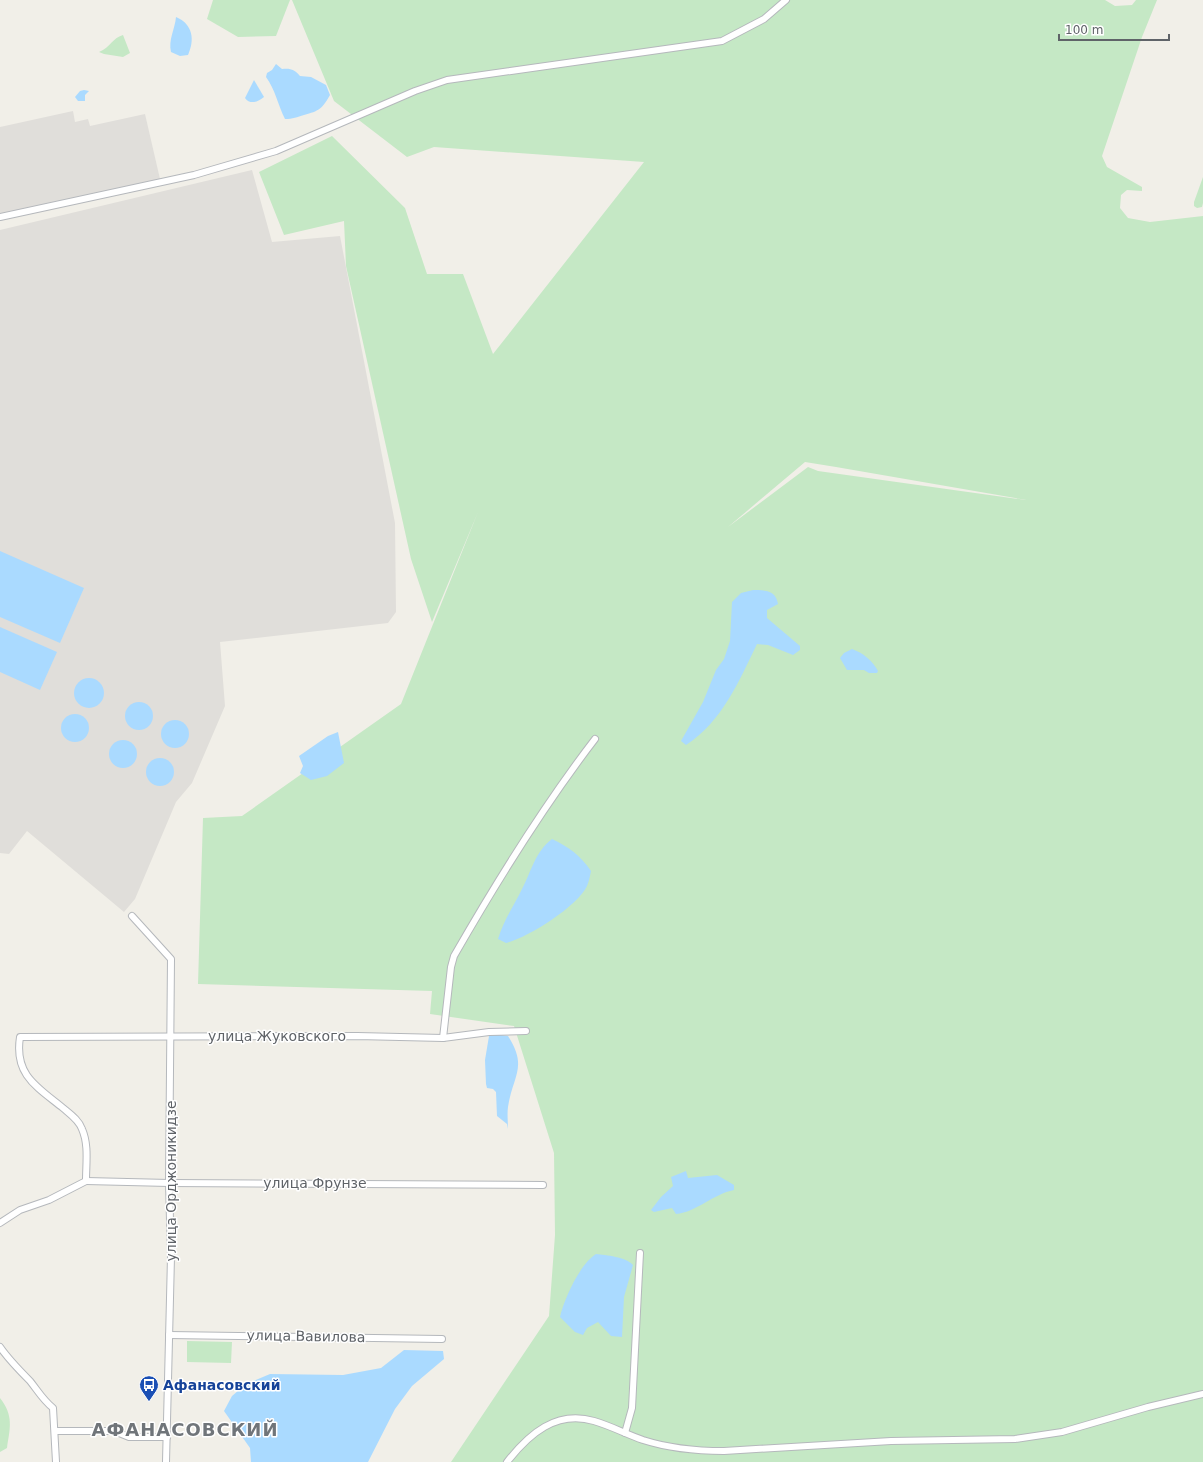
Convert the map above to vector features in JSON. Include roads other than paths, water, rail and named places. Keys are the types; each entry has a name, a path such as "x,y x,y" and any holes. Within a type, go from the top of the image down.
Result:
{"street":[{"path":"0,216 194,175 276,152 415,91 448,80 722,41 764,19 786,0"},
{"path":"443,1038 451,967 454,956 492,888 560,786 595,739"},
{"name":"улица Орджоникидзе","path":"132,916 171,958 169,1183 171,1257 166,1462"},
{"name":"улица Жуковского","path":"86,1181 86,1142 82,1127 74,1117 27,1078 22,1069 19,1045 20,1037 171,1036 443,1038 490,1032 526,1031"},
{"path":"0,1223 20,1210 49,1200 86,1181"},
{"name":"улица Фрунзе","path":"86,1181 169,1183 543,1185"},
{"path":"625,1433 632,1408 640,1254"},
{"name":"улица Вавилова","path":"169,1335 442,1339"},
{"path":"0,1347 8,1360 31,1383 44,1401 53,1408 56,1462"},
{"path":"507,1462 528,1438 543,1426 577,1418 594,1421 644,1440 701,1451 782,1449 891,1441 1015,1439 1062,1432 1148,1407 1203,1394"},
{"path":"55,1431 114,1431 129,1437 167,1437"}],"water":[{"path":"176,17 186,24 191,33 192,38 188,55 180,56 171,52 170,43"},
{"path":"276,64 282,69 292,70 300,76 311,77 326,85 330,95 325,103 317,111 285,119 272,87 266,77 267,73 272,70"},
{"path":"254,80 264,97 257,101 249,102 245,98"},
{"path":"80,91 89,91 85,95 85,101 78,101 75,97"},
{"path":"0,551 84,588 60,643 0,617"},
{"path":"753,590 769,592 775,596 778,604 767,610 767,618 800,646 800,650 793,655 768,645 757,644 736,686 720,713 699,736 686,745 681,741 703,702 716,670 724,659 730,641 732,602 741,593"},
{"path":"0,627 57,652 40,690 0,672"},
{"path":"852,649 870,660 876,667 878,671 877,673 869,673 864,670 847,670 840,658 844,653"},
{"path":"89,678 95,679 103,687 103,699 95,707 89,708 83,707 75,699 74,693 75,687 83,679"},
{"path":"139,702 149,706 153,716 149,726 139,730 129,726 125,716 129,706"},
{"path":"75,714 85,718 89,728 85,738 75,742 65,738 61,728 65,718"},
{"path":"175,720 185,724 189,734 185,744 175,748 165,744 161,734 165,724"},
{"path":"338,732 344,763 327,776 311,780 300,773 303,766 299,756 328,736"},
{"path":"123,740 133,744 137,754 133,764 123,768 113,764 109,754 113,744"},
{"path":"160,758 170,762 174,772 170,782 160,786 150,782 146,772 150,762"},
{"path":"552,839 574,852 587,865 591,871 587,886 582,894 563,912 526,935 506,943 498,939 503,925 534,862 546,844"},
{"path":"494,1034 508,1036 517,1056 517,1071 508,1107 508,1129 507,1124 497,1116 496,1092 493,1089 487,1088 486,1084 485,1060 489,1036"},
{"path":"686,1171 688,1178 717,1175 734,1185 734,1190 719,1195 684,1213 676,1214 672,1208 654,1212 651,1210 661,1197 673,1186 671,1177"},
{"path":"596,1254 621,1258 633,1265 624,1297 622,1337 611,1336 598,1322 587,1328 583,1335 575,1332 560,1317 565,1301 574,1282 584,1266"},
{"path":"404,1350 443,1351 444,1359 412,1386 395,1409 368,1462 251,1462 250,1448 224,1411 232,1396 246,1384 270,1374 343,1375 381,1368"}],"place":[{"name":"Афанасовский","path":"149,1402"}],"district":[{"name":"АФАНАСОВСКИЙ","path":"185,1430"}]}
